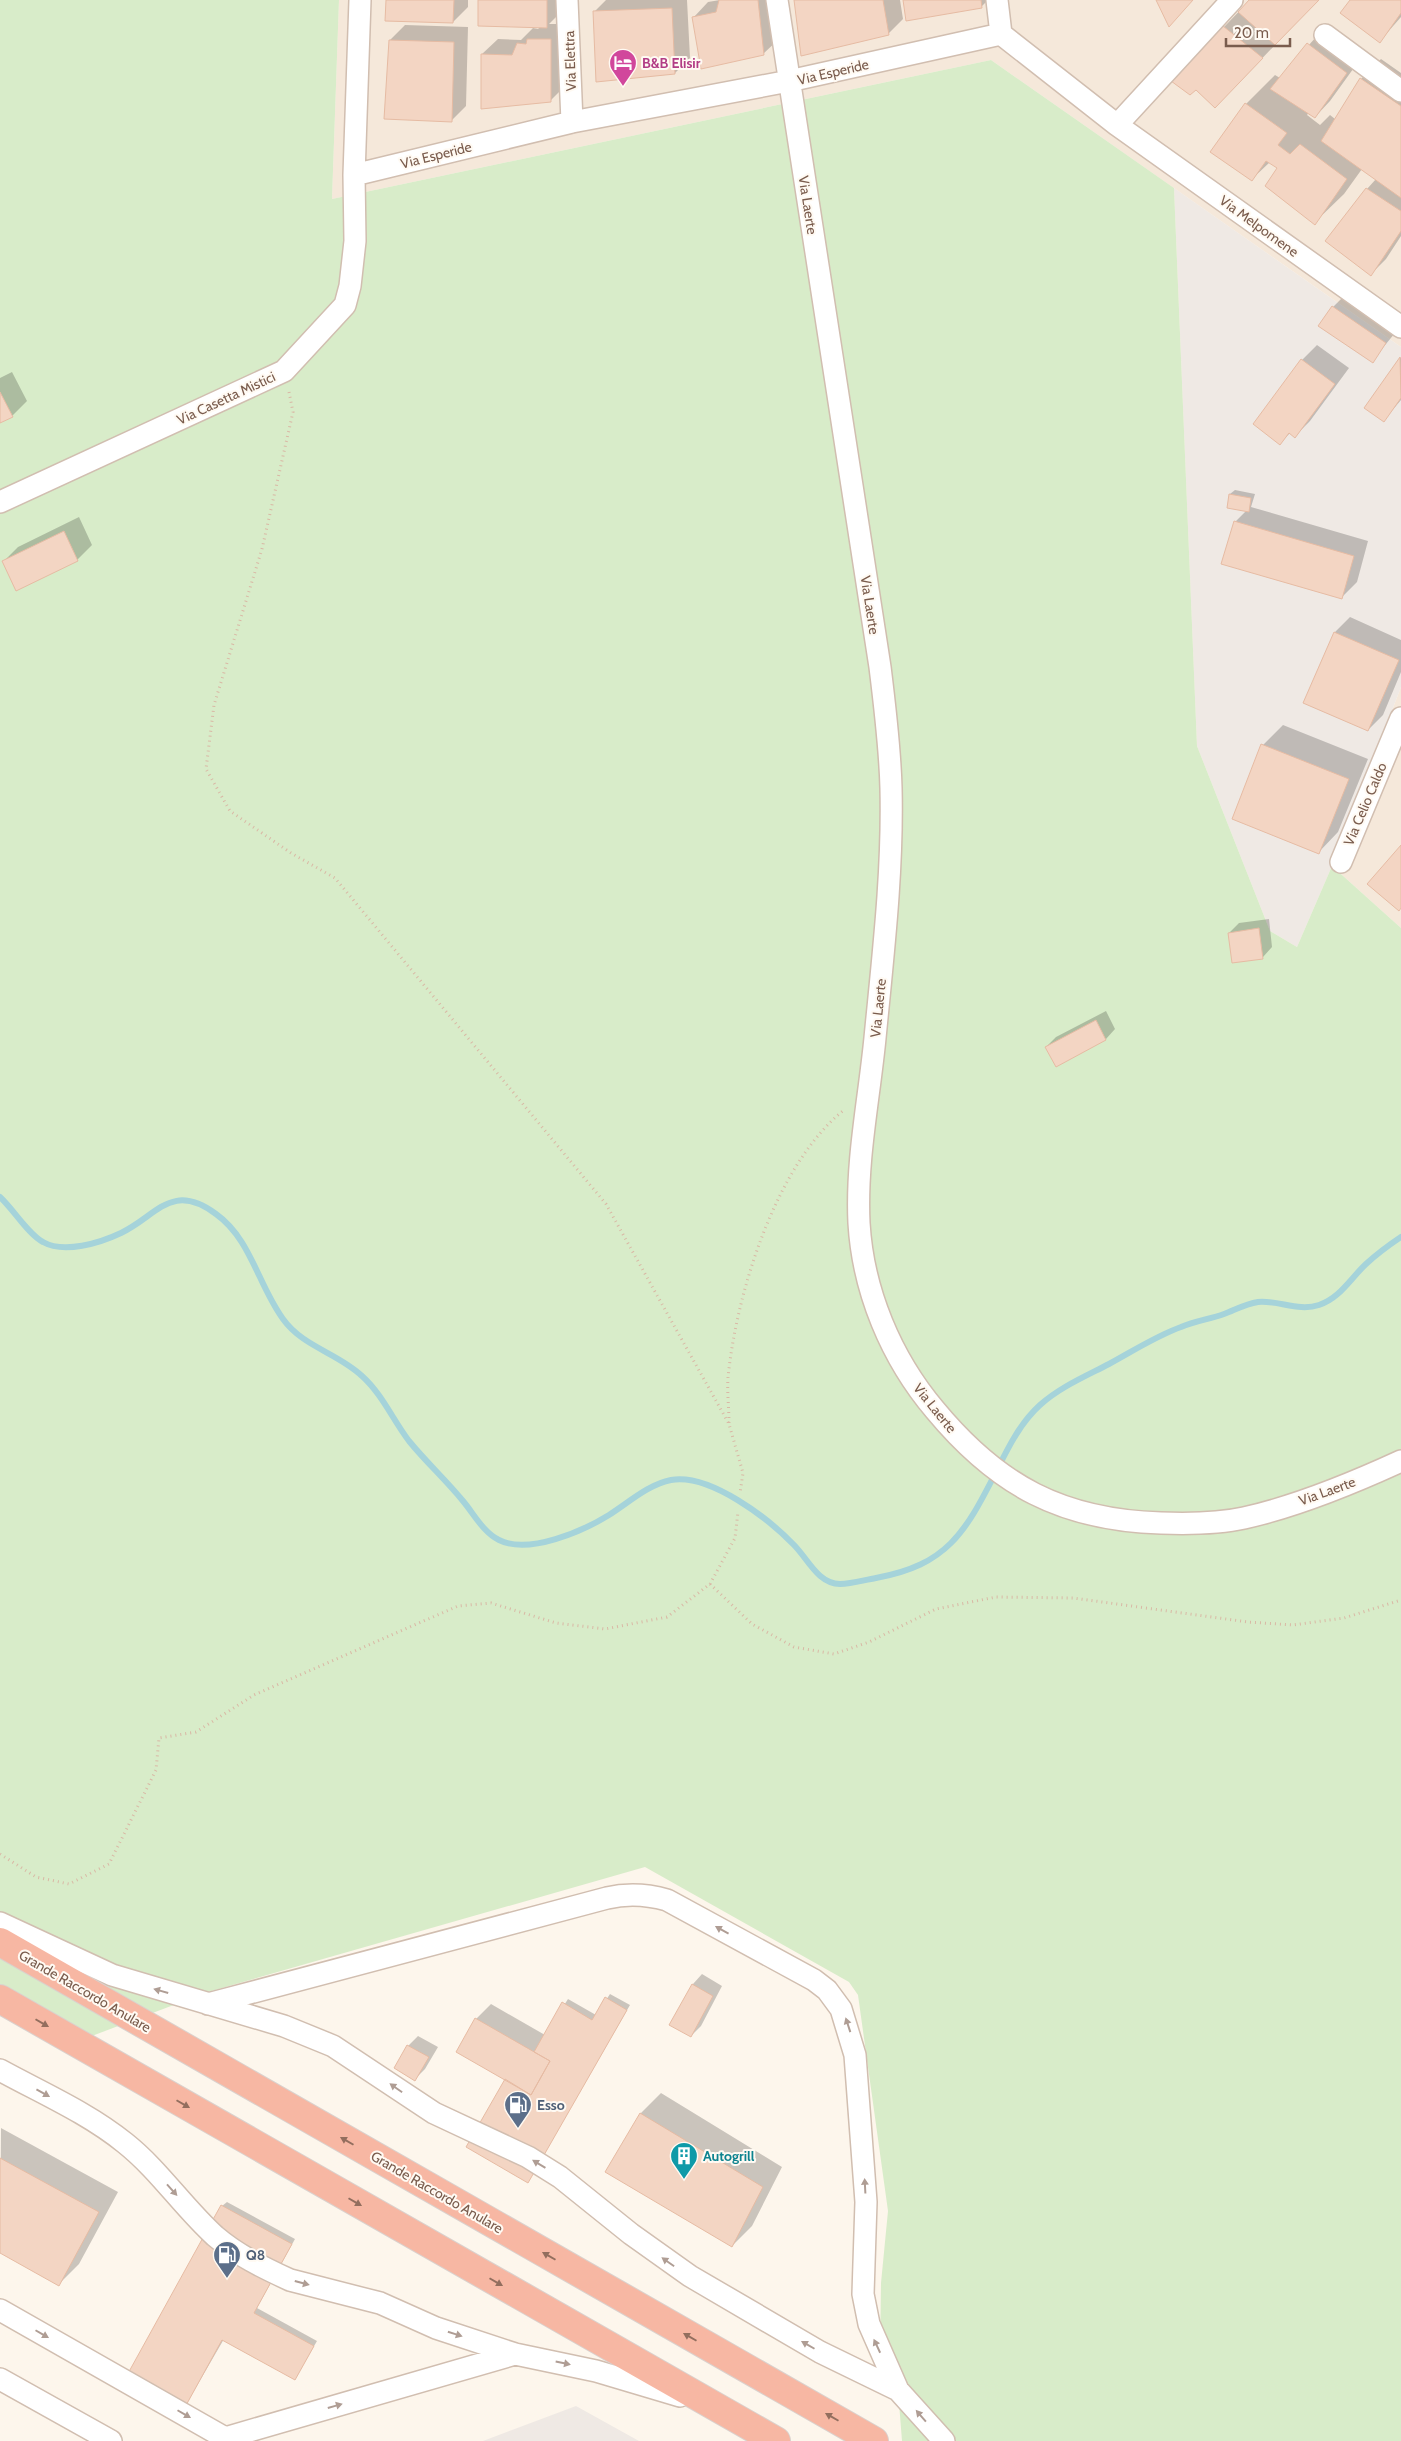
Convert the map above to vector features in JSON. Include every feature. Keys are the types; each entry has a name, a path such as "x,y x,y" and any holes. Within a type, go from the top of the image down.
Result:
{"highway":[{"name":"Grande Raccordo Anulare","path":"0,1942 874,2441"},
{"path":"0,1999 776,2441"}],"street":[{"name":"Via Casetta Mistici","path":"0,502 284,371 345,305 350,286 355,241 354,175 360,0"},
{"name":"Via Elettra","path":"567,0 572,122"},
{"name":"Via Laerte","path":"777,0 880,667 890,752 890,869 870,1091 862,1140 859,1211 862,1246 870,1285 890,1342 908,1374 931,1406 966,1445 988,1465 1025,1489 1059,1506 1104,1518 1147,1523 1211,1523 1273,1510 1342,1486 1401,1461"},
{"path":"997,0 1000,34 1118,125 1232,0"},
{"name":"Via Esperide","path":"354,175 572,122 789,81 1000,34"},
{"path":"1325,35 1401,91"},
{"name":"Via Melpomene","path":"1118,125 1401,328"},
{"name":"Via Celio Caldo","path":"1341,862 1401,718"},
{"path":"208,2004 607,1898 633,1894 643,1894 667,1900 814,1980 827,1990 841,2009 853,2045 866,2202 864,2304 872,2334 898,2390 944,2441"},
{"path":"0,1923 112,1975 290,2028 333,2046 434,2113 528,2157 560,2177 630,2234 690,2276 820,2352 898,2390"},
{"path":"0,2070 90,2120 124,2142 153,2168 214,2234 247,2258 290,2280 380,2303 436,2328 515,2354 629,2380 730,2415"},
{"path":"0,2310 225,2438 515,2354"},
{"path":"0,2379 111,2441"}],"path":[{"path":"284,371 293,412 262,549 214,705 206,769 230,811 291,853 334,878 606,1204 729,1424 743,1472 740,1494"},
{"path":"729,1424 728,1379 737,1316 756,1254 781,1192 819,1134 842,1112 870,1091"},
{"path":"0,1854 36,1877 69,1884 109,1864 156,1770 159,1738 196,1732 254,1695 458,1606 491,1603 556,1623 605,1629 666,1617 710,1584 735,1538 738,1512"},
{"path":"710,1584 752,1624 794,1646 834,1654 869,1642 936,1609 996,1597 1073,1598 1248,1622 1293,1625 1344,1618 1401,1600"}],"shaded area":[{"path":"339,0 1401,0 1401,347 991,60 332,199"},
{"path":"1174,188 1401,347 1401,687 1332,866 1297,947 1270,931 1197,746"},
{"path":"1401,687 1401,928 1332,866"},
{"path":"576,2406 639,2441 483,2441"}],"green space":[{"path":"0,0 339,0 332,199 991,60 1174,188 1197,746 1270,931 1297,947 1332,866 1401,928 1401,2441 902,2441 898,2390 880,2353 881,2283 888,2211 858,1995 849,1982 645,1867 208,1992 76,2042 0,1999"}],"building":[{"path":"386,0 454,0 453,23 385,21"},
{"path":"478,0 547,0 547,28 478,26"},
{"path":"719,0 758,0 764,55 701,69 692,17 716,12"},
{"path":"794,0 883,0 889,35 801,56"},
{"path":"903,0 981,0 982,8 906,21"},
{"path":"1156,0 1193,0 1169,27"},
{"path":"1249,0 1319,0 1275,45 1238,12"},
{"path":"1350,0 1401,0 1401,13 1380,43 1340,13"},
{"path":"672,8 675,74 596,82 593,11"},
{"path":"1223,26 1263,58 1215,108 1196,90 1190,95 1171,81"},
{"path":"527,39 551,39 551,102 481,109 481,54 512,55 517,43 526,44"},
{"path":"389,40 454,42 452,122 384,119"},
{"path":"1307,43 1347,73 1315,118 1270,89"},
{"path":"1360,78 1401,106 1401,198 1321,141"},
{"path":"1245,103 1287,133 1278,145 1290,154 1300,144 1347,179 1315,225 1265,186 1277,168 1266,161 1252,181 1210,152"},
{"path":"1366,188 1401,211 1401,231 1371,276 1325,241"},
{"path":"1332,306 1386,343 1373,363 1318,326"},
{"path":"1400,357 1401,398 1384,422 1364,408"},
{"path":"1301,359 1335,384 1295,438 1289,433 1280,445 1253,424"},
{"path":"0,392 13,417 0,423"},
{"path":"1229,494 1251,498 1249,512 1227,508"},
{"path":"1234,521 1354,556 1342,599 1221,564"},
{"path":"64,531 78,561 16,591 2,561"},
{"path":"1334,632 1399,660 1368,731 1303,703"},
{"path":"1261,744 1349,779 1319,854 1232,819"},
{"path":"1401,845 1401,908 1399,911 1367,884"},
{"path":"1259,928 1263,959 1232,963 1228,933"},
{"path":"1096,1020 1106,1040 1056,1067 1045,1047"},
{"path":"692,1984 713,1996 691,2037 669,2025"},
{"path":"605,1997 627,2010 528,2183 466,2147 505,2079 531,2095 550,2061 534,2052 562,2002 592,2020"},
{"path":"475,2018 550,2061 531,2095 456,2052"},
{"path":"407,2045 429,2057 415,2081 394,2068"},
{"name":"Autogrill","path":"640,2113 763,2187 732,2247 605,2172"},
{"path":"0,2158 99,2212 59,2286 0,2253"},
{"name":"Q8","path":"221,2205 292,2244 254,2313 314,2346 295,2380 222,2340 184,2409 126,2377"}],"waterway":[{"path":"0,1197 37,1238 43,1242 61,1247 82,1246 112,1237 134,1226 165,1205 176,1201 187,1201 200,1205 216,1214 238,1236 274,1306 291,1329 310,1343 353,1368 369,1383 409,1441 456,1493 483,1528 499,1540 511,1544 525,1545 556,1539 598,1521 655,1485 671,1480 686,1480 703,1484 738,1500 783,1534 819,1575 832,1583 840,1584 858,1582 920,1565 937,1555 951,1543 963,1529 985,1494 1020,1428 1040,1405 1065,1387 1163,1335 1186,1325 1224,1314 1249,1304 1266,1302 1296,1307 1311,1307 1326,1302 1339,1293 1370,1260 1401,1237"}],"place":[{"name":"B&B Elisir","path":"623,87"},
{"name":"Esso","path":"518,2129"},
{"name":"Autogrill","path":"684,2180"},
{"name":"Q8","path":"227,2279"}]}
